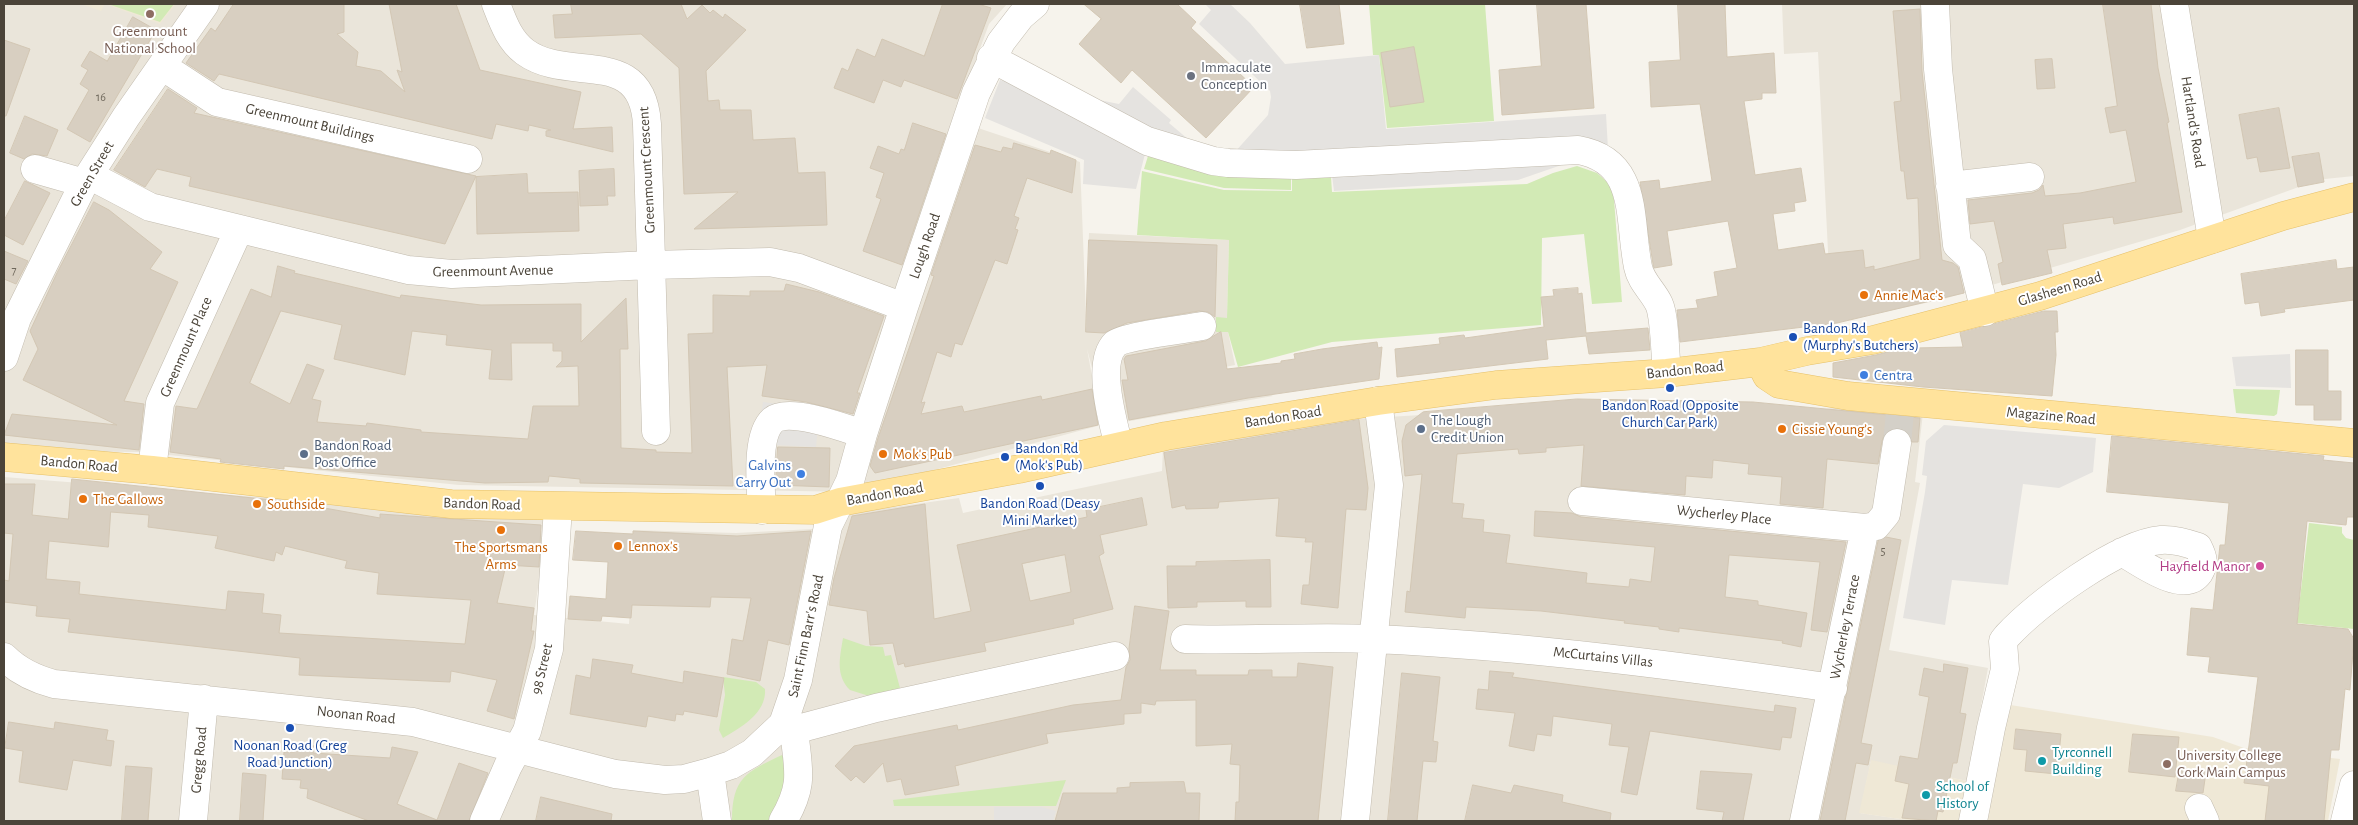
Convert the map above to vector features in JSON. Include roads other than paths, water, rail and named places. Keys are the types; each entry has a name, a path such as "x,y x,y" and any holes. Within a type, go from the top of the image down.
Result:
{"main road":[{"name":"Glasheen Road","path":"1760,362 1807,351 1873,340 1985,312 2125,269 2283,216 2354,197"},
{"name":"Bandon Road","path":"4,457 152,470 451,504 815,510 840,502 1019,469 1118,446 1378,401 1496,386 1667,373 1760,362"},
{"name":"Magazine Road","path":"1760,362 1766,376 1779,384 1848,396 2354,443"}],"street":[{"name":"Green Street","path":"4,357 11,316 86,179 205,4"},
{"name":"Greenmount Crescent","path":"496,4 510,36 534,57 553,64 609,71 623,76 642,96 647,124 656,431"},
{"name":"Lough Road","path":"840,502 850,481 863,434 904,307 976,93 991,58 1032,4"},
{"path":"1935,4 1938,69 1958,246 1972,259 1985,312"},
{"name":"Hartland's Road","path":"2174,4 2212,239"},
{"path":"991,58 1147,141 1228,163 1296,165 1578,150 1594,152 1614,167 1628,190 1639,270 1647,288 1659,304 1662,317 1667,373"},
{"name":"Greenmount Buildings","path":"162,66 217,102 468,159"},
{"name":"Greenmount Avenue","path":"35,169 86,179 150,207 408,270 439,274 770,262 784,264 904,307"},
{"path":"1950,186 2030,177"},
{"name":"Greenmount Place","path":"152,470 160,404 239,229"},
{"path":"1118,446 1109,402 1106,370 1109,354 1115,345 1127,339 1202,326"},
{"path":"1355,821 1389,484 1378,401"},
{"path":"762,510 762,444 767,428 774,419 785,416 814,419 863,434"},
{"path":"1865,528 1876,526 1886,514 1897,443"},
{"name":"Wycherley Place","path":"1582,501 1865,528"},
{"name":"Saint Finn Barr's Road","path":"710,772 731,765 788,727 828,526 840,502"},
{"name":"98 Street","path":"484,821 508,766 519,749 527,731 549,648 558,507"},
{"name":"Wycherley Terrace","path":"1804,821 1865,528"},
{"path":"1973,821 1991,728 2005,669 2002,641 2021,621 2051,597 2122,552"},
{"name":"McCurtains Villas","path":"1185,639 1373,639 1593,656 1833,688"},
{"path":"783,821 798,793 799,781 788,727 1115,656"},
{"name":"Noonan Road","path":"4,657 22,671 38,680 54,684 413,722 615,774 684,779 710,772"},
{"name":"Gregg Road","path":"193,821 204,699"},
{"path":"710,772 717,821"},
{"path":"2345,821 2354,784"}],"tunnel":[{"path":"1897,443 1901,402"}],"place":[{"name":"Greenmount National School","path":"150,14"},
{"name":"Immaculate Conception","path":"1191,76"},
{"name":"Annie Mac’s","path":"1864,295"},
{"name":"Bandon Rd (Murphy's Butchers)","path":"1793,337"},
{"name":"Centra","path":"1864,375"},
{"name":"Bandon Road (Opposite Church Car Park)","path":"1670,388"},
{"name":"The Lough Credit Union","path":"1421,429"},
{"name":"Cissie Young’s","path":"1782,429"},
{"name":"Bandon Road Post Office","path":"304,454"},
{"name":"Mok's Pub","path":"883,454"},
{"name":"Bandon Rd (Mok's Pub)","path":"1005,457"},
{"name":"Galvins Carry Out","path":"801,474"},
{"name":"Bandon Road (Deasy Mini Market)","path":"1040,486"},
{"name":"The Gallows","path":"83,499"},
{"name":"Southside","path":"257,504"},
{"name":"The Sportsmans Arms","path":"501,530"},
{"name":"Lennox's","path":"618,546"},
{"name":"Hayfield Manor","path":"2260,566"},
{"name":"Noonan Road (Greg Road Junction)","path":"290,728"},
{"name":"Tyrconnell Building","path":"2042,761"},
{"name":"University College Cork Main Campus","path":"2167,764"},
{"name":"School of History","path":"1926,795"}]}
